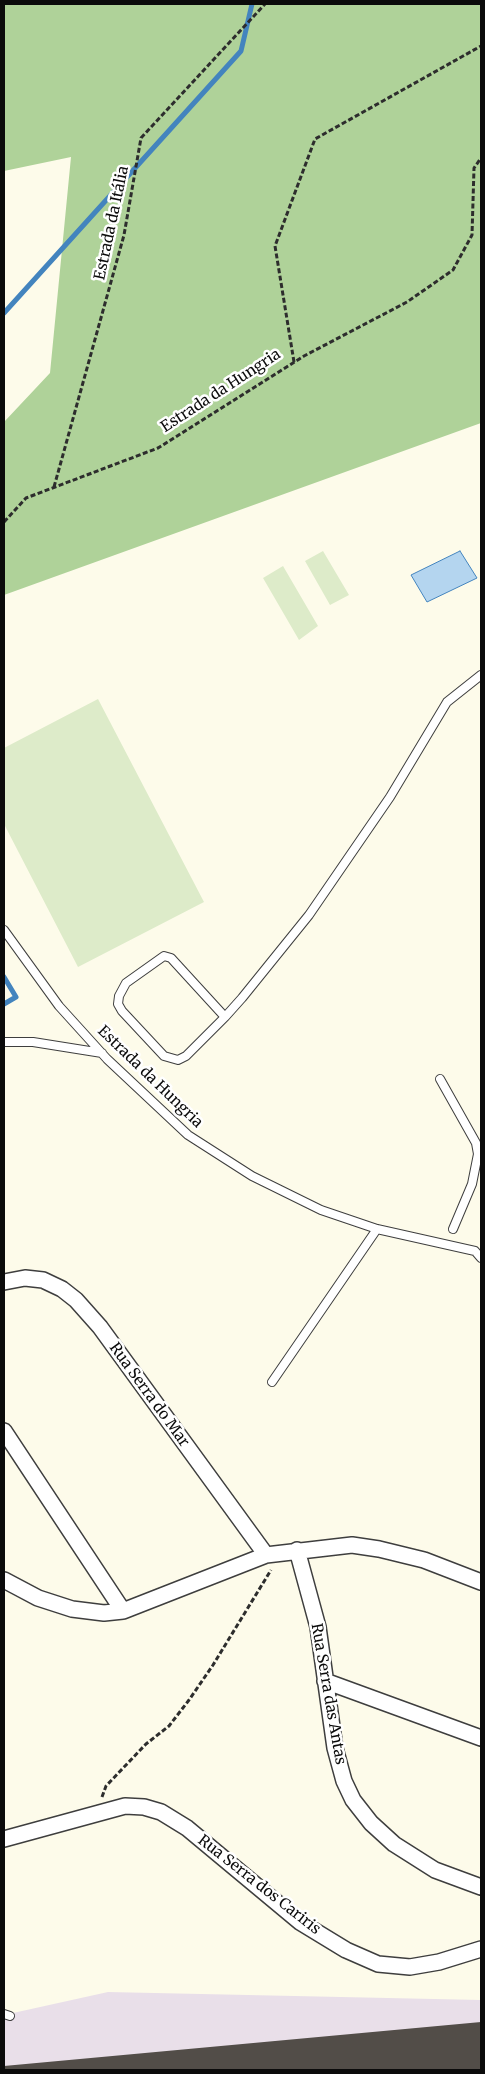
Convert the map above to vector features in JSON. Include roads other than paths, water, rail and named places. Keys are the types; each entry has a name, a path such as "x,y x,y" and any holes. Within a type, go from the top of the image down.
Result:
{"street":[{"name":"Rua Serra do Mar","path":"4,1282 25,1278 43,1280 62,1289 76,1300 100,1327 266,1555"},
{"path":"4,1431 123,1611"},
{"path":"4,1580 38,1598 72,1609 104,1613 123,1611 266,1555 352,1545 379,1549 424,1560 481,1582"},
{"name":"Rua Serra das Antas","path":"290,1551 318,1627 335,1748 344,1781 353,1800 371,1823 394,1844 435,1870 481,1887"},
{"path":"325,1681 481,1738"},
{"name":"Rua Serra dos Cariris","path":"4,1839 125,1806 144,1807 161,1812 187,1828 300,1922 346,1950 378,1964 410,1967 439,1962 481,1949"}],"lane":[{"path":"225,1017 171,958 164,956 126,983 119,996 118,1004 122,1011 164,1056 178,1060 186,1056 225,1017 309,915 390,797 447,702 481,675"},
{"name":"Estrada da Hungria","path":"4,930 59,1006 102,1053 188,1135 252,1176 321,1210 377,1229 475,1251 481,1258"},
{"path":"4,1042 33,1042 102,1053"},
{"path":"440,1079 476,1143 478,1154 472,1184 453,1229"},
{"path":"272,1382 377,1229"}],"water":[{"path":"460,551 477,578 427,602 411,575"}],"waterway":[{"path":"4,313 241,51 252,4"},
{"path":"4,977 16,997 4,1004"}]}
